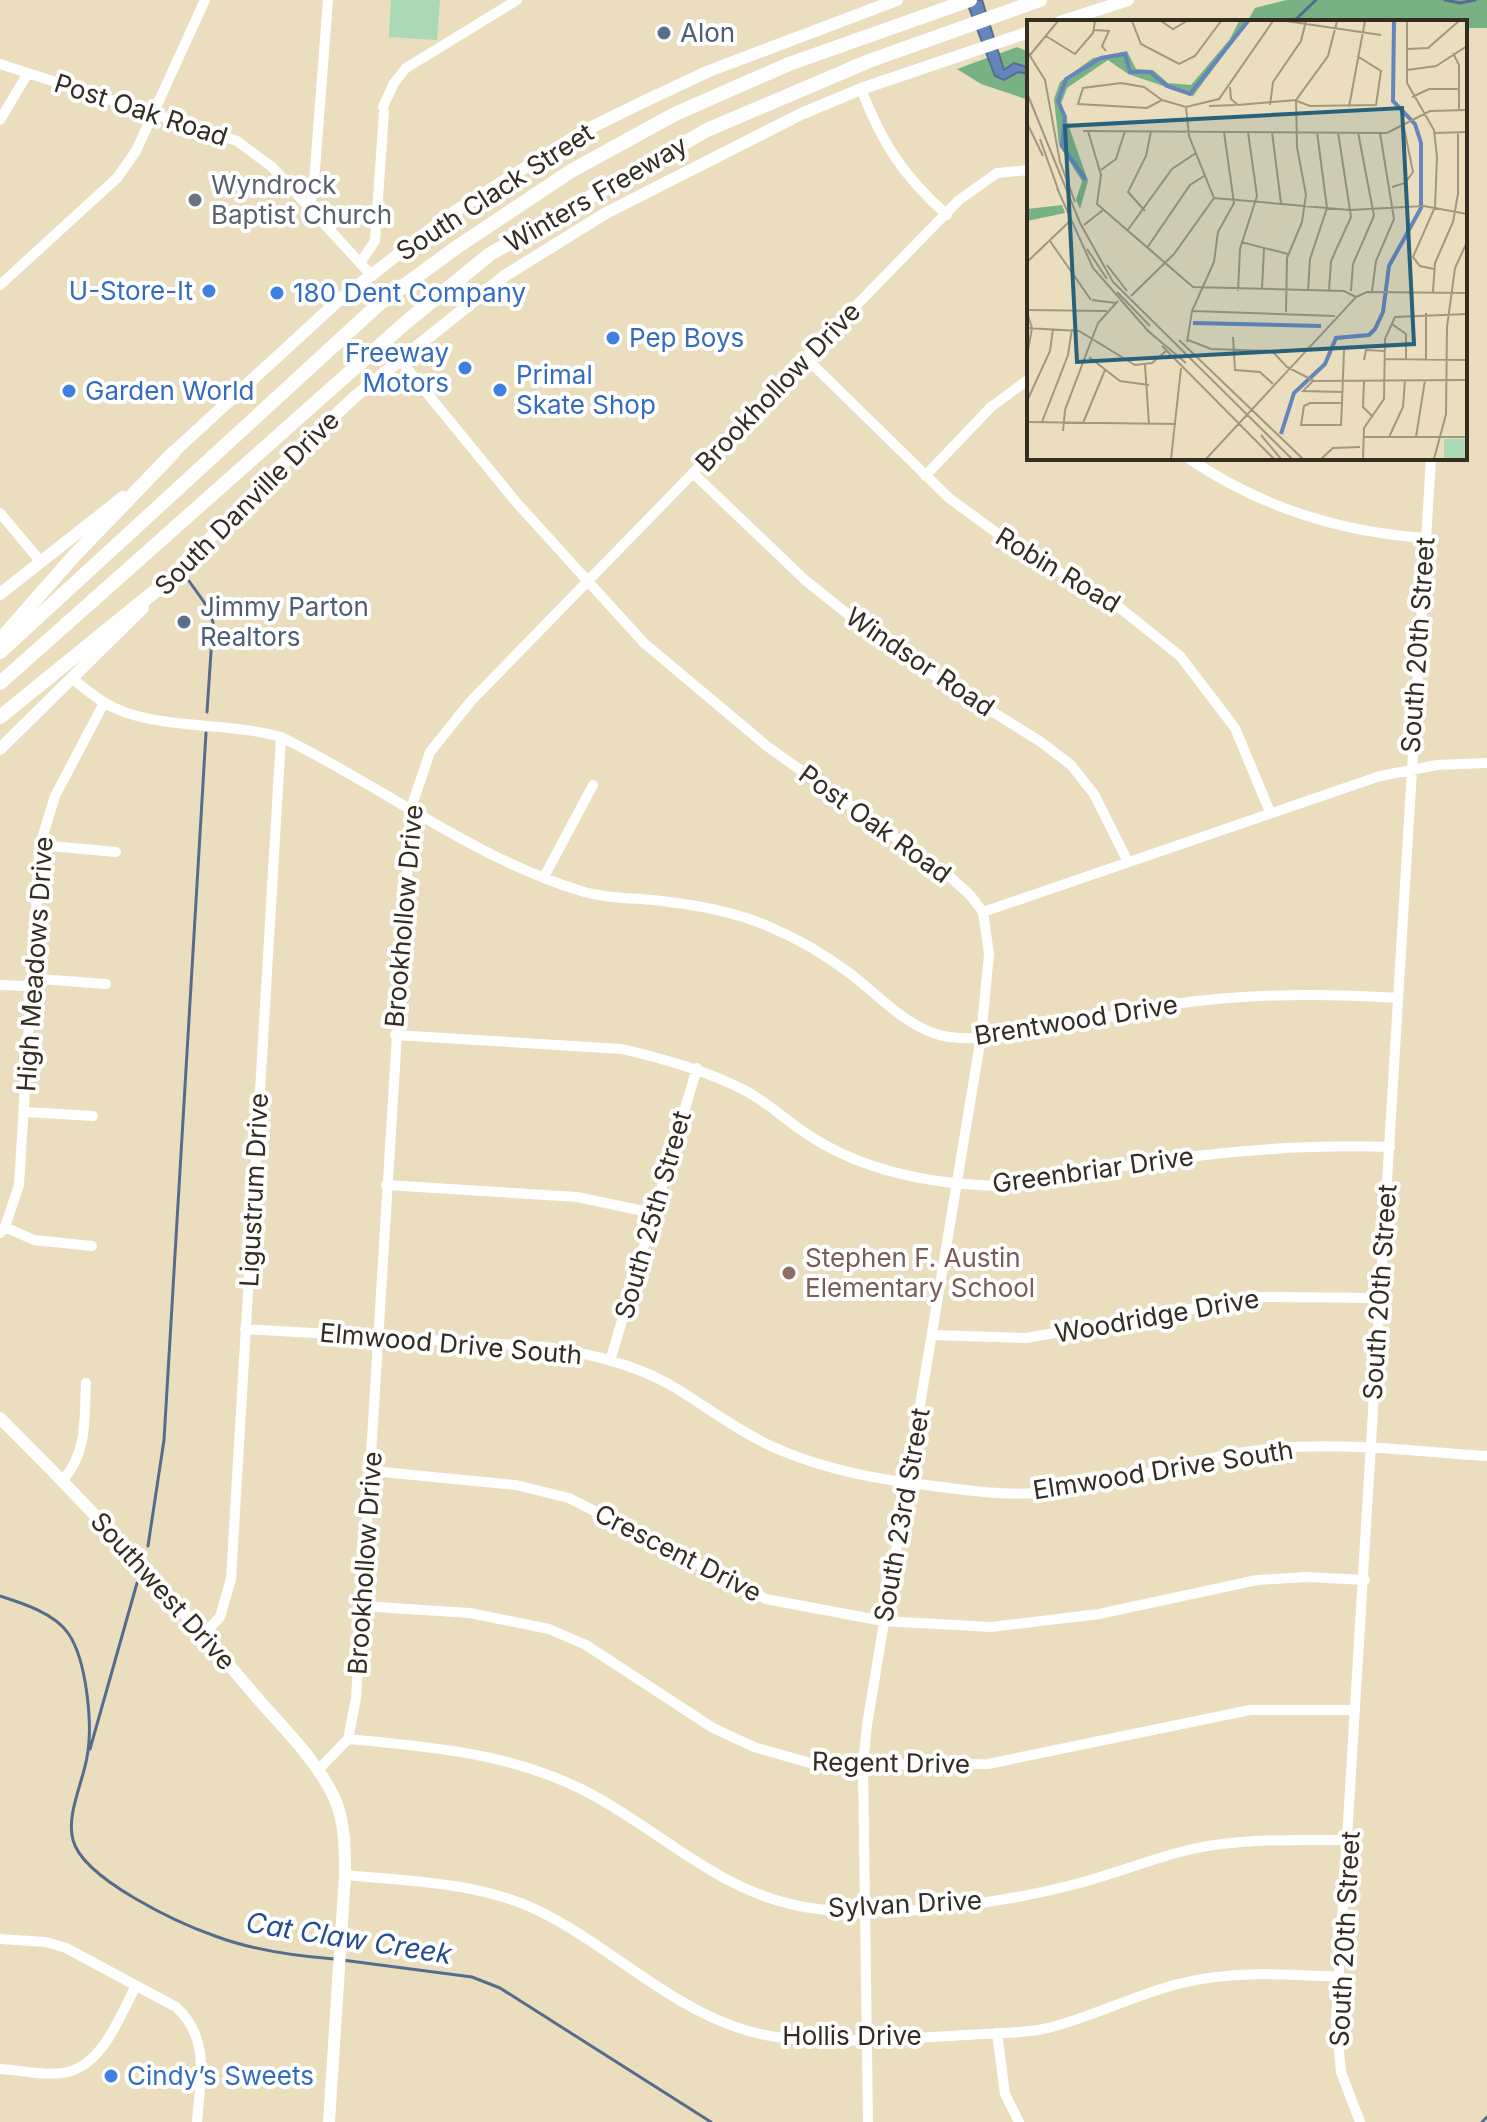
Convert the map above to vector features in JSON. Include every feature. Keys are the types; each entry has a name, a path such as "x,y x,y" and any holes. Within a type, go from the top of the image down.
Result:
{"highway":[{"name":"Winters Freeway","path":"0,652 367,314 457,247 571,171 675,114 789,64 970,0"},
{"name":"Winters Freeway","path":"0,683 404,324 490,254 707,130 869,61 1040,0"},
{"path":"0,640 73,557 173,453"},
{"path":"0,717 175,575"}],"main road":[{"path":"1066,20 1128,0"},
{"name":"South Clack Street","path":"0,594 173,453 315,320 449,215 584,131 709,71 888,1"},
{"name":"South Danville Drive","path":"0,749 74,680 278,468 400,360 506,275 606,213 716,155 861,89 1027,32"},
{"name":"Southwest Drive","path":"0,1418 63,1480 204,1634 319,1769 336,1800 342,1822 345,1875 329,2122"}],"street":[{"path":"0,285 117,178 136,151 205,0"},
{"path":"307,206 313,195 328,0"},
{"path":"360,263 375,241 384,110 394,83 406,68 517,0"},
{"name":"Post Oak Road","path":"0,64 237,141 272,167 372,276"},
{"path":"0,120 28,73"},
{"path":"861,89 892,155 914,185 947,215"},
{"name":"Brookhollow Drive","path":"348,1739 356,1698 372,1471 377,1336 411,808 430,752 471,701 589,584 947,215 986,179 997,173 1027,170"},
{"name":"Robin Road","path":"806,358 925,476 981,523 1115,604 1163,639 1201,679 1235,728 1270,812"},
{"name":"Post Oak Road","path":"400,360 589,584 644,643 768,747 948,875 983,912"},
{"path":"925,476 991,407 1027,380"},
{"path":"1191,460 1245,492 1311,519 1376,533 1425,538"},
{"name":"South 20th Street","path":"1360,2122 1349,2100 1337,2046 1410,769 1431,460"},
{"name":"Windsor Road","path":"694,474 805,580 860,624 919,666 1041,742 1071,765 1094,794 1127,860"},
{"path":"0,513 41,562"},
{"name":"Brentwood Drive","path":"74,680 104,703 146,717 253,729 281,737 502,861 582,892 712,910 767,925 807,944 846,970 904,1017 945,1037 981,1037 1229,997 1319,993 1398,998"},
{"name":"High Meadows Drive","path":"3,1230 19,1185 40,845 55,796 104,703"},
{"name":"Ligustrum Drive","path":"204,1634 220,1617 231,1579 281,737"},
{"path":"983,912 1270,812 1410,769 1487,763"},
{"path":"544,877 593,785"},
{"path":"40,845 116,852"},
{"name":"South 23rd Street","path":"868,2122 863,1765 883,1621 981,1037 989,954 983,912"},
{"path":"0,985 24,986 39,979 106,984"},
{"name":"Greenbriar Drive","path":"395,1035 622,1049 697,1068 746,1090 809,1136 849,1157 886,1172 957,1183 1004,1186 1176,1158 1286,1145 1390,1147"},
{"name":"South 25th Street","path":"610,1361 697,1068"},
{"path":"25,1112 93,1116"},
{"path":"386,1185 577,1197 653,1213"},
{"path":"3,1230 34,1240 92,1246"},
{"name":"Woodridge Drive","path":"933,1335 1026,1338 1259,1297 1380,1298"},
{"name":"Elmwood Drive South","path":"245,1329 546,1347 610,1361 666,1383 771,1446 829,1467 907,1483 1035,1493 1111,1482 1251,1451 1370,1448 1487,1456"},
{"path":"63,1480 77,1464 83,1450 86,1383"},
{"name":"Crescent Drive","path":"372,1471 516,1485 569,1498 766,1599 883,1621 950,1627 1033,1624 1099,1614 1257,1580 1307,1577 1365,1580"},
{"name":"Regent Drive","path":"361,1606 470,1613 549,1629 586,1645 713,1728 754,1747 804,1763 988,1764 1250,1710 1355,1710"},
{"path":"319,1769 348,1739"},
{"name":"Sylvan Drive","path":"348,1739 477,1753 521,1765 556,1778 620,1810 712,1874 744,1889 819,1909 910,1909 995,1900 1074,1884 1192,1849 1276,1840 1349,1840"},
{"name":"Hollis Drive","path":"345,1875 466,1887 535,1910 680,2002 719,2021 759,2034 868,2040 997,2033 1051,2027 1179,1984 1272,1973 1341,1977"},
{"path":"0,1939 46,1942 66,1948 176,2007 198,2033 201,2050 197,2122"},
{"path":"0,2069 66,2072 82,2067 109,2036 136,1986"},
{"path":"997,2033 1005,2094 1019,2122"}],"green space":[{"path":"391,0 440,0 437,40 389,37"},
{"path":"1286,0 1487,0 1487,28 1467,28 1467,20 1248,20 1255,8"},
{"path":"1017,47 1027,51 1027,99 981,84 957,69"}],"water":[{"path":"966,0 982,0 1004,70 1014,63 1027,67 1027,74 1018,72 1004,80 995,76"}],"waterway":[{"path":"1295,20 1316,0"},
{"path":"1445,0 1460,3 1475,0"},
{"path":"189,581 213,622 207,712"},
{"path":"148,1546 164,1440 206,733"},
{"path":"90,1749 137,1583"},
{"name":"Cat Claw Creek","path":"0,1596 55,1620 68,1633 80,1659 87,1694 89,1728 87,1757 71,1830 80,1855 94,1870 134,1898 199,1930 259,1949 334,1959"},
{"name":"Cat Claw Creek","path":"342,1960 472,1977 500,1988 711,2122"},
{"name":"Cat Claw Creek","path":"1482,2122 1487,2117"}],"place":[{"name":"Alon","path":"664,33"},
{"name":"Wyndrock Baptist Church","path":"195,200"},
{"name":"U-Store-It","path":"209,291"},
{"name":"180 Dent Company","path":"277,293"},
{"name":"Pep Boys","path":"613,338"},
{"name":"Freeway Motors","path":"465,368"},
{"name":"Primal Skate Shop","path":"500,390"},
{"name":"Garden World","path":"69,391"},
{"name":"Jimmy Parton Realtors","path":"184,622"},
{"name":"Stephen F. Austin Elementary School","path":"789,1273"},
{"name":"Cindy’s Sweets","path":"111,2076"}]}
